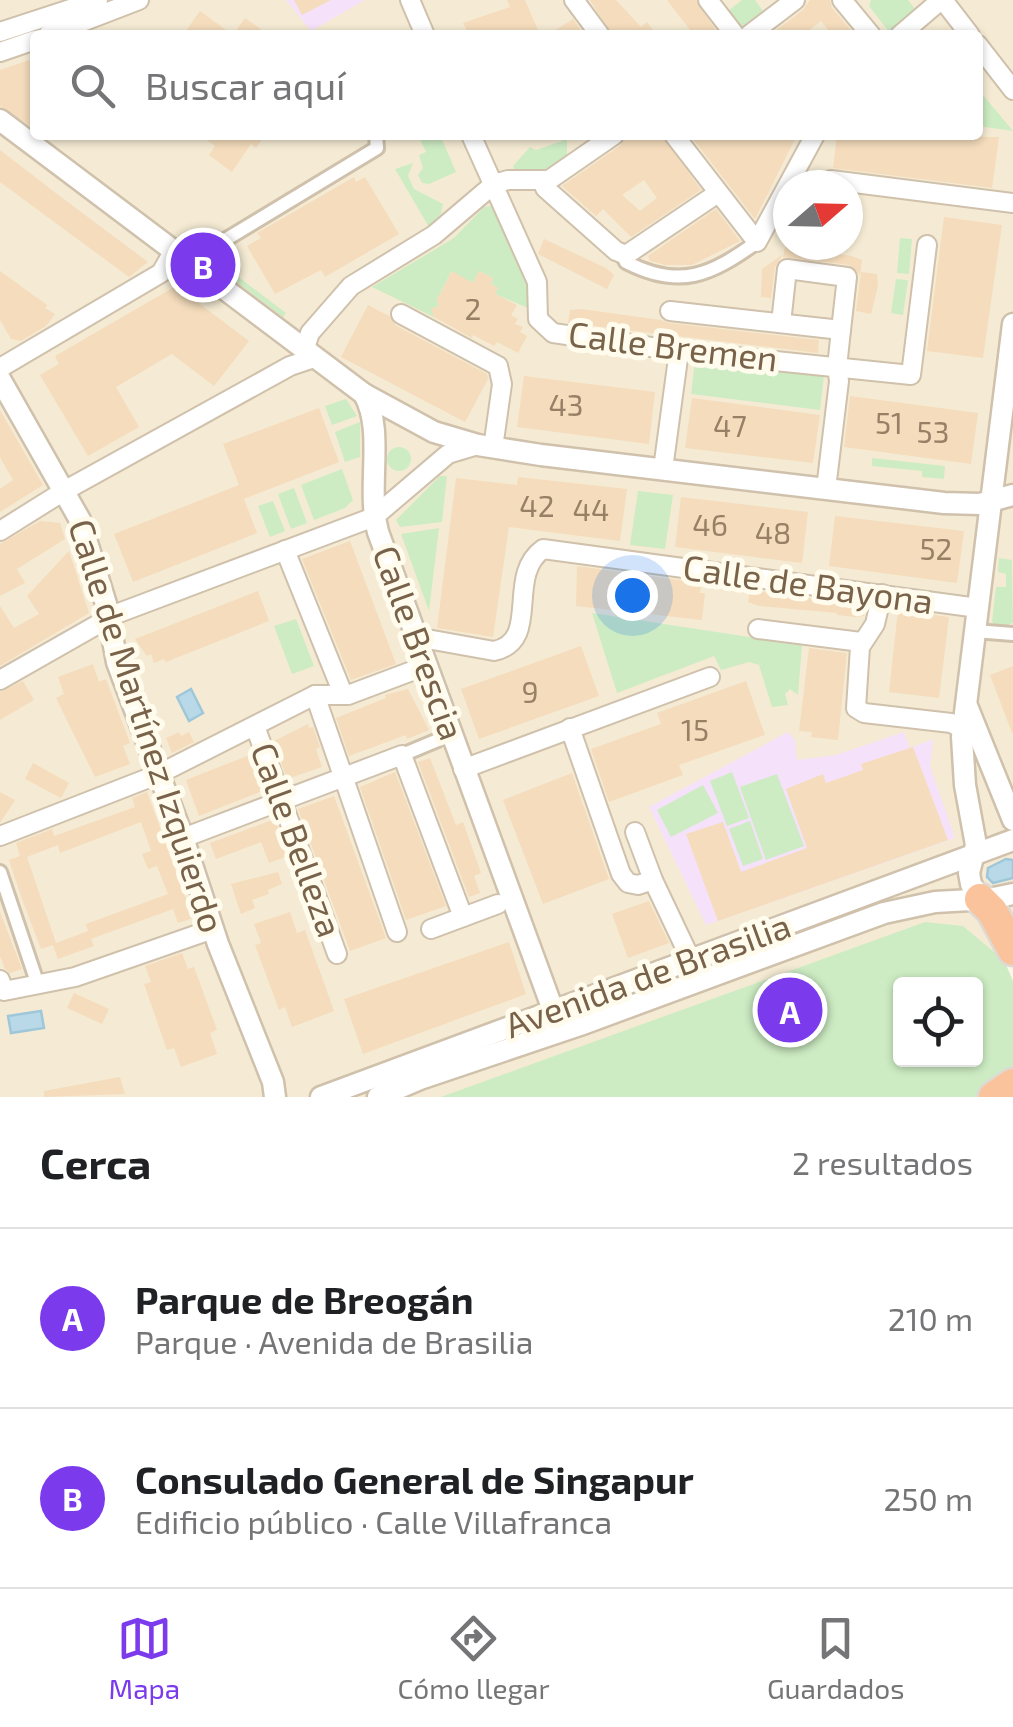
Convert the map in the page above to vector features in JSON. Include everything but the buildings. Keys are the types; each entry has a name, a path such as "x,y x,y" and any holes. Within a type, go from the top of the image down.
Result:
{"highway":[{"path":"980,899 992,911 1013,950"},
{"path":"994,1097 1013,1084"}],"street":[{"path":"0,32 70,5 98,0"},
{"path":"61,30 139,0"},
{"path":"410,0 423,30"},
{"path":"574,0 596,30"},
{"path":"708,0 730,30"},
{"path":"756,30 795,0"},
{"path":"842,0 868,30"},
{"path":"906,30 942,0 966,30"},
{"path":"0,52 30,42"},
{"path":"983,51 1013,90"},
{"path":"0,120 309,355 416,425 486,446 826,489 957,504 990,502 1013,495"},
{"path":"194,268 202,254 377,148 376,140"},
{"path":"473,140 494,184"},
{"path":"309,355 310,333 351,286 434,235 494,184 508,180 543,182 607,140"},
{"path":"678,140 758,242"},
{"path":"543,182 626,262 663,276 696,276 722,267 758,242 810,140"},
{"name":"Calle Bremen","path":"494,184 536,282 538,319 548,331 679,351 911,375 927,246"},
{"path":"863,184 1013,203"},
{"path":"622,254 638,250 718,193"},
{"path":"0,368 161,273 173,252"},
{"path":"780,323 787,269 847,277 837,367 840,381 826,489"},
{"path":"670,311 841,330"},
{"path":"401,314 498,366 502,384 486,446"},
{"path":"980,899 969,873 975,836 964,769 963,729 1013,324"},
{"path":"663,469 679,351"},
{"path":"0,531 309,355"},
{"name":"Calle de Martínez Izquierdo","path":"0,380 86,535 117,662 213,928 278,1092"},
{"name":"Calle Brescia","path":"364,394 374,428 374,517 553,1010"},
{"name":"Calle Brescia","path":"374,517 448,454 486,446"},
{"path":"0,680 108,618 374,517"},
{"name":"Calle de Bayona","path":"416,637 494,651 513,643 518,634 526,566 543,549 978,608"},
{"path":"286,550 344,694"},
{"path":"882,594 875,624 861,642 854,703 859,712 963,729"},
{"path":"758,629 861,642"},
{"path":"975,631 1013,634"},
{"path":"0,836 159,774 314,695 344,694 412,671 427,670"},
{"name":"Calle Brescia","path":"464,769 710,676"},
{"path":"314,695 398,932"},
{"path":"966,699 1013,820"},
{"name":"Calle Belleza","path":"255,726 337,954"},
{"path":"570,728 622,874 628,883 638,885 653,880"},
{"path":"183,838 438,740"},
{"path":"402,754 463,916"},
{"path":"635,832 691,960"},
{"name":"Avenida de Brasilia","path":"321,1097 1013,840"},
{"path":"0,872 38,984"},
{"name":"Avenida de Brasilia","path":"378,1097 420,1078 884,913 950,900 1013,894"},
{"path":"431,929 498,904"},
{"path":"2,986 75,977 213,928"},
{"path":"525,1043 551,1026 553,1010"}],"shaded area":[{"path":"0,0 1013,0 1013,943 999,950 1013,981 1013,1067 977,1097 0,1097"},
{"path":"286,0 365,0 313,30"},
{"path":"788,732 795,740 797,760 836,755 904,732 910,748 933,739 930,766 955,838 706,925 649,807"}],"green space":[{"path":"742,0 755,0 763,11 741,27 728,11"},
{"path":"871,0 908,0 915,9 893,30 888,30 869,6"},
{"path":"983,95 1013,131 983,127"},
{"path":"420,140 442,140 456,172 429,184 422,183 418,175 423,168 419,155 426,152"},
{"path":"567,140 567,164 540,175 515,171 513,166 530,147 536,150"},
{"path":"413,163 408,176 414,189 443,204 439,221 429,227 395,169"},
{"path":"484,207 495,208 530,285 530,309 495,294 498,288 491,284 493,278 479,271 473,283 451,272 437,300 439,306 431,309 436,318 372,287 454,238"},
{"path":"900,238 912,239 909,274 897,273"},
{"path":"216,260 286,313 283,317 213,264"},
{"path":"896,279 908,280 903,315 891,313"},
{"path":"695,361 824,376 820,410 691,394"},
{"path":"346,399 357,416 332,425 325,406"},
{"path":"360,422 360,457 345,462 335,432"},
{"path":"399,447 411,459 399,471 387,459"},
{"path":"872,458 945,466 944,479 922,477 922,471 872,466"},
{"path":"342,469 353,500 345,508 314,520 301,485"},
{"path":"440,476 447,476 442,522 400,527 396,520"},
{"path":"294,488 307,523 291,529 278,494"},
{"path":"638,491 673,495 665,549 630,545"},
{"path":"273,501 285,531 270,537 258,506"},
{"path":"439,528 429,611 401,534"},
{"path":"999,558 1012,560 1013,623 999,628 992,622 996,587 1006,587 1006,574 998,572"},
{"path":"592,613 802,645 798,695 790,689 785,694 788,705 772,707 759,665 749,662 721,670 714,656 617,693"},
{"path":"296,619 314,666 292,674 274,626"},
{"path":"732,772 749,818 727,826 710,781"},
{"path":"777,774 804,846 766,860 740,787"},
{"path":"703,785 718,813 671,837 657,810"},
{"path":"750,821 763,859 743,866 729,829"},
{"path":"925,922 963,926 994,952 999,949 1013,981 1013,1068 1003,1082 977,1097 441,1097"}],"water":[{"path":"191,689 203,713 189,721 177,697"},
{"path":"1006,859 1013,860 1013,878 993,883 987,877 988,868"},
{"path":"41,1011 44,1028 11,1033 8,1016"}],"place":[{"name":"Consulado General de Singapur","path":"203,265"},
{"name":"Parque de Breogán","path":"790,1010"}]}
